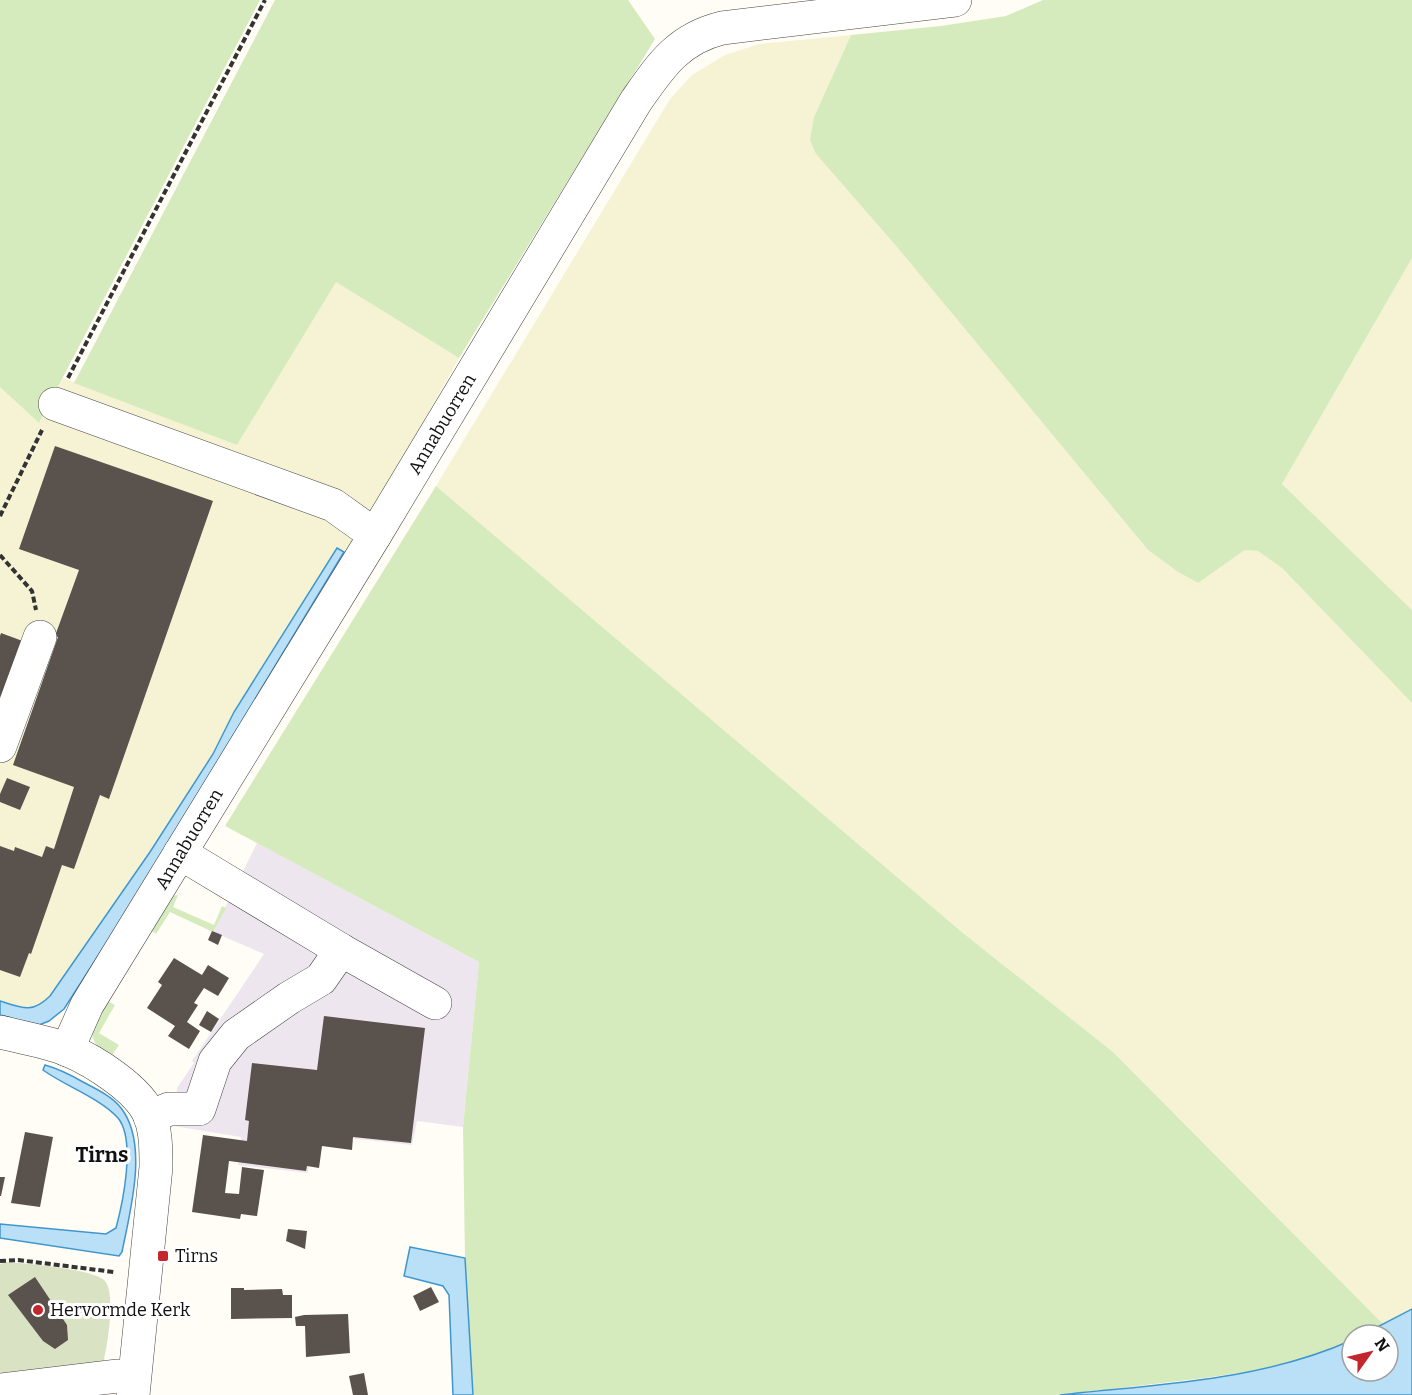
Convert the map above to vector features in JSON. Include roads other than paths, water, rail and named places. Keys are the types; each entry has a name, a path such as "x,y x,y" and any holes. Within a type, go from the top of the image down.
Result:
{"street":[{"name":"Annabuorren","path":"67,1050 87,1005 375,535 636,101 655,74 686,42 706,32 722,28 956,0"},
{"path":"55,404 333,505 375,535"},
{"path":"0,746 40,637"},
{"path":"180,853 341,950 435,1003"},
{"path":"150,1117 169,1109 199,1109 216,1061 236,1035 321,979 341,950"},
{"path":"0,1032 67,1050 103,1069 128,1089 142,1102 150,1117 155,1139 156,1167 134,1386 118,1376 0,1390"}],"water":[{"path":"337,548 344,552 125,914 64,1009 49,1021 39,1025 0,1015 0,1001 26,1008 44,1002 50,996 150,852 213,754 234,712"},
{"path":"45,1065 108,1096 121,1108 129,1123 134,1140 135,1178 122,1252 119,1256 0,1238 0,1224 106,1234 116,1228 126,1171 126,1141 123,1128 111,1111 43,1070"},
{"path":"410,1247 465,1258 473,1395 453,1395 449,1295 443,1286 404,1276"},
{"path":"1412,1309 1412,1395 1060,1395 1171,1384 1245,1373 1317,1354 1340,1345 1340,1383 1400,1383 1400,1323 1385,1323"}],"place":[{"name":"Tirns","path":"163,1256"},
{"name":"Hervormde Kerk","path":"38,1310"}],"district":[{"name":"Tirns","path":"102,1155"}]}
